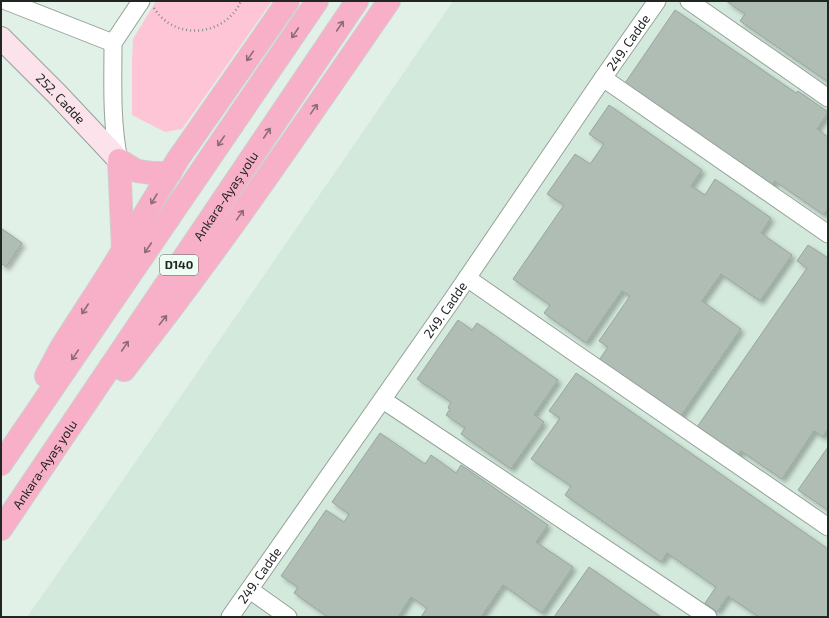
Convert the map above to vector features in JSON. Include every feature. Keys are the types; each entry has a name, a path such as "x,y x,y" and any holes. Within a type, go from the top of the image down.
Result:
{"highway":[{"path":"41,405 46,376 62,346 182,153 288,1"},
{"name":"D140","path":"1,464 317,1"},
{"name":"Ankara-Ayaş yolu","path":"1,529 357,1"},
{"path":"81,411 99,397 117,379 165,318 283,154 389,1"},
{"path":"119,160 137,171 170,173"},
{"path":"119,160 123,250"}],"main road":[{"name":"252. Cadde","path":"1,38 57,94 119,160"}],"street":[{"path":"6,1 113,43"},
{"name":"249. Cadde","path":"230,617 383,400 657,1"},
{"path":"689,1 828,98"},
{"path":"119,160 114,125 113,43 148,4"},
{"path":"603,78 828,234"},
{"path":"467,278 828,527"},
{"path":"383,400 708,617"},
{"path":"250,590 288,617"}],"path":[{"path":"148,4 163,19 181,29 191,31 213,28 223,23 232,16 242,1"}],"shaded area":[{"path":"156,1 272,1 182,129 165,132 132,115 133,39"},
{"path":"453,1 828,1 828,617 27,617 114,493"}],"building":[{"path":"726,1 828,1 828,82 740,21 745,14"},
{"path":"675,10 796,93 798,91 828,112 817,129 828,137 828,208 824,215 775,181 770,188 623,86"},
{"path":"609,105 702,170 691,186 705,195 715,179 771,218 761,233 792,255 760,301 721,274 702,301 741,329 679,419 597,363 608,347 599,341 630,296 622,291 586,343 544,313 550,305 513,279 564,205 547,194 575,154 590,164 604,144 589,134"},
{"path":"1,228 22,243 6,267 2,264 1,266"},
{"path":"808,245 828,258 828,429 823,437 814,431 782,479 741,451 736,458 695,430 807,268 797,261"},
{"path":"458,320 472,330 477,323 558,380 534,415 544,422 511,469 461,434 465,428 446,415 450,409 448,408 451,402 417,379"},
{"path":"576,373 828,549 828,617 759,617 728,596 717,612 705,603 716,587 667,553 661,562 565,495 571,486 531,459 560,418 549,411"},
{"path":"380,433 425,464 431,455 456,473 461,465 548,525 536,542 573,567 542,613 503,585 481,617 421,617 427,608 411,597 398,617 328,617 294,593 298,587 281,576 326,510 344,522 349,514 332,502"},
{"path":"828,447 828,510 798,490"},
{"path":"589,567 661,617 554,617"}]}
